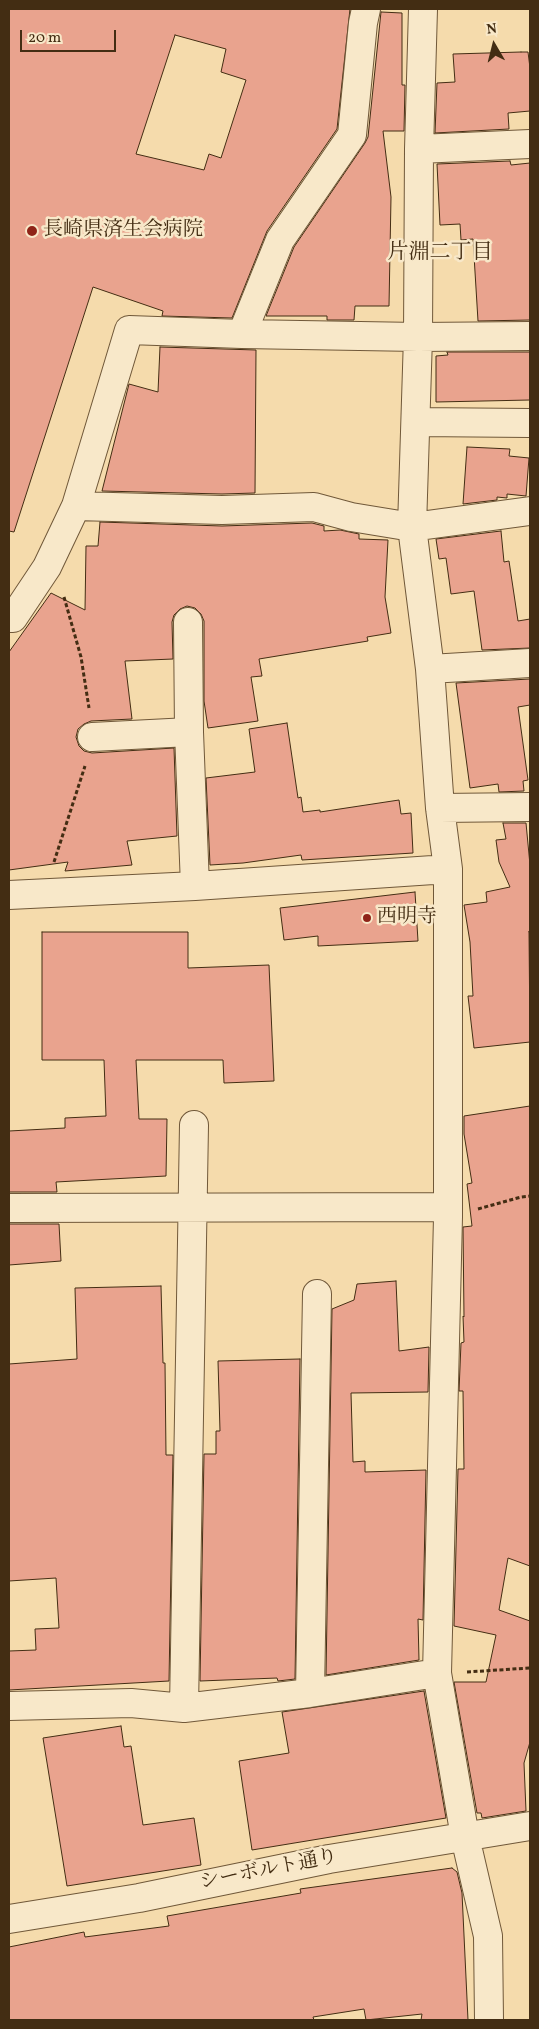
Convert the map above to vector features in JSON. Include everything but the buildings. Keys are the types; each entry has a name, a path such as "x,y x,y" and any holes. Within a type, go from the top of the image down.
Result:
{"street":[{"path":"242,334 280,240 352,135 363,22 366,9"},
{"path":"423,9 419,149 417,422 412,527 430,670 440,808 448,869 448,1212 437,1673 465,1837 488,1936 489,2020"},
{"path":"419,149 530,144"},
{"path":"9,618 13,618 47,567 76,506 129,330 418,337 530,336"},
{"path":"417,422 530,423"},
{"path":"76,506 222,510 314,508 351,517 412,527 530,512"},
{"path":"188,622 189,732 195,886"},
{"path":"430,670 530,663"},
{"path":"92,737 189,732"},
{"path":"440,808 530,807"},
{"path":"9,895 195,886 448,869"},
{"path":"184,1708 194,1125"},
{"path":"9,1208 448,1212"},
{"path":"310,1694 317,1294"},
{"path":"9,1706 131,1703 184,1708 310,1694 437,1673"},
{"name":"シーボルト通り","path":"9,1919 139,1898 329,1859 530,1826"}],"path":[{"path":"448,1212 530,1196"},
{"path":"437,1673 530,1668"}],"place":[{"name":"長崎県済生会病院","path":"32,231"},
{"name":"西明寺","path":"367,918"}],"district":[{"name":"片淵二丁目","path":"440,254"}]}
